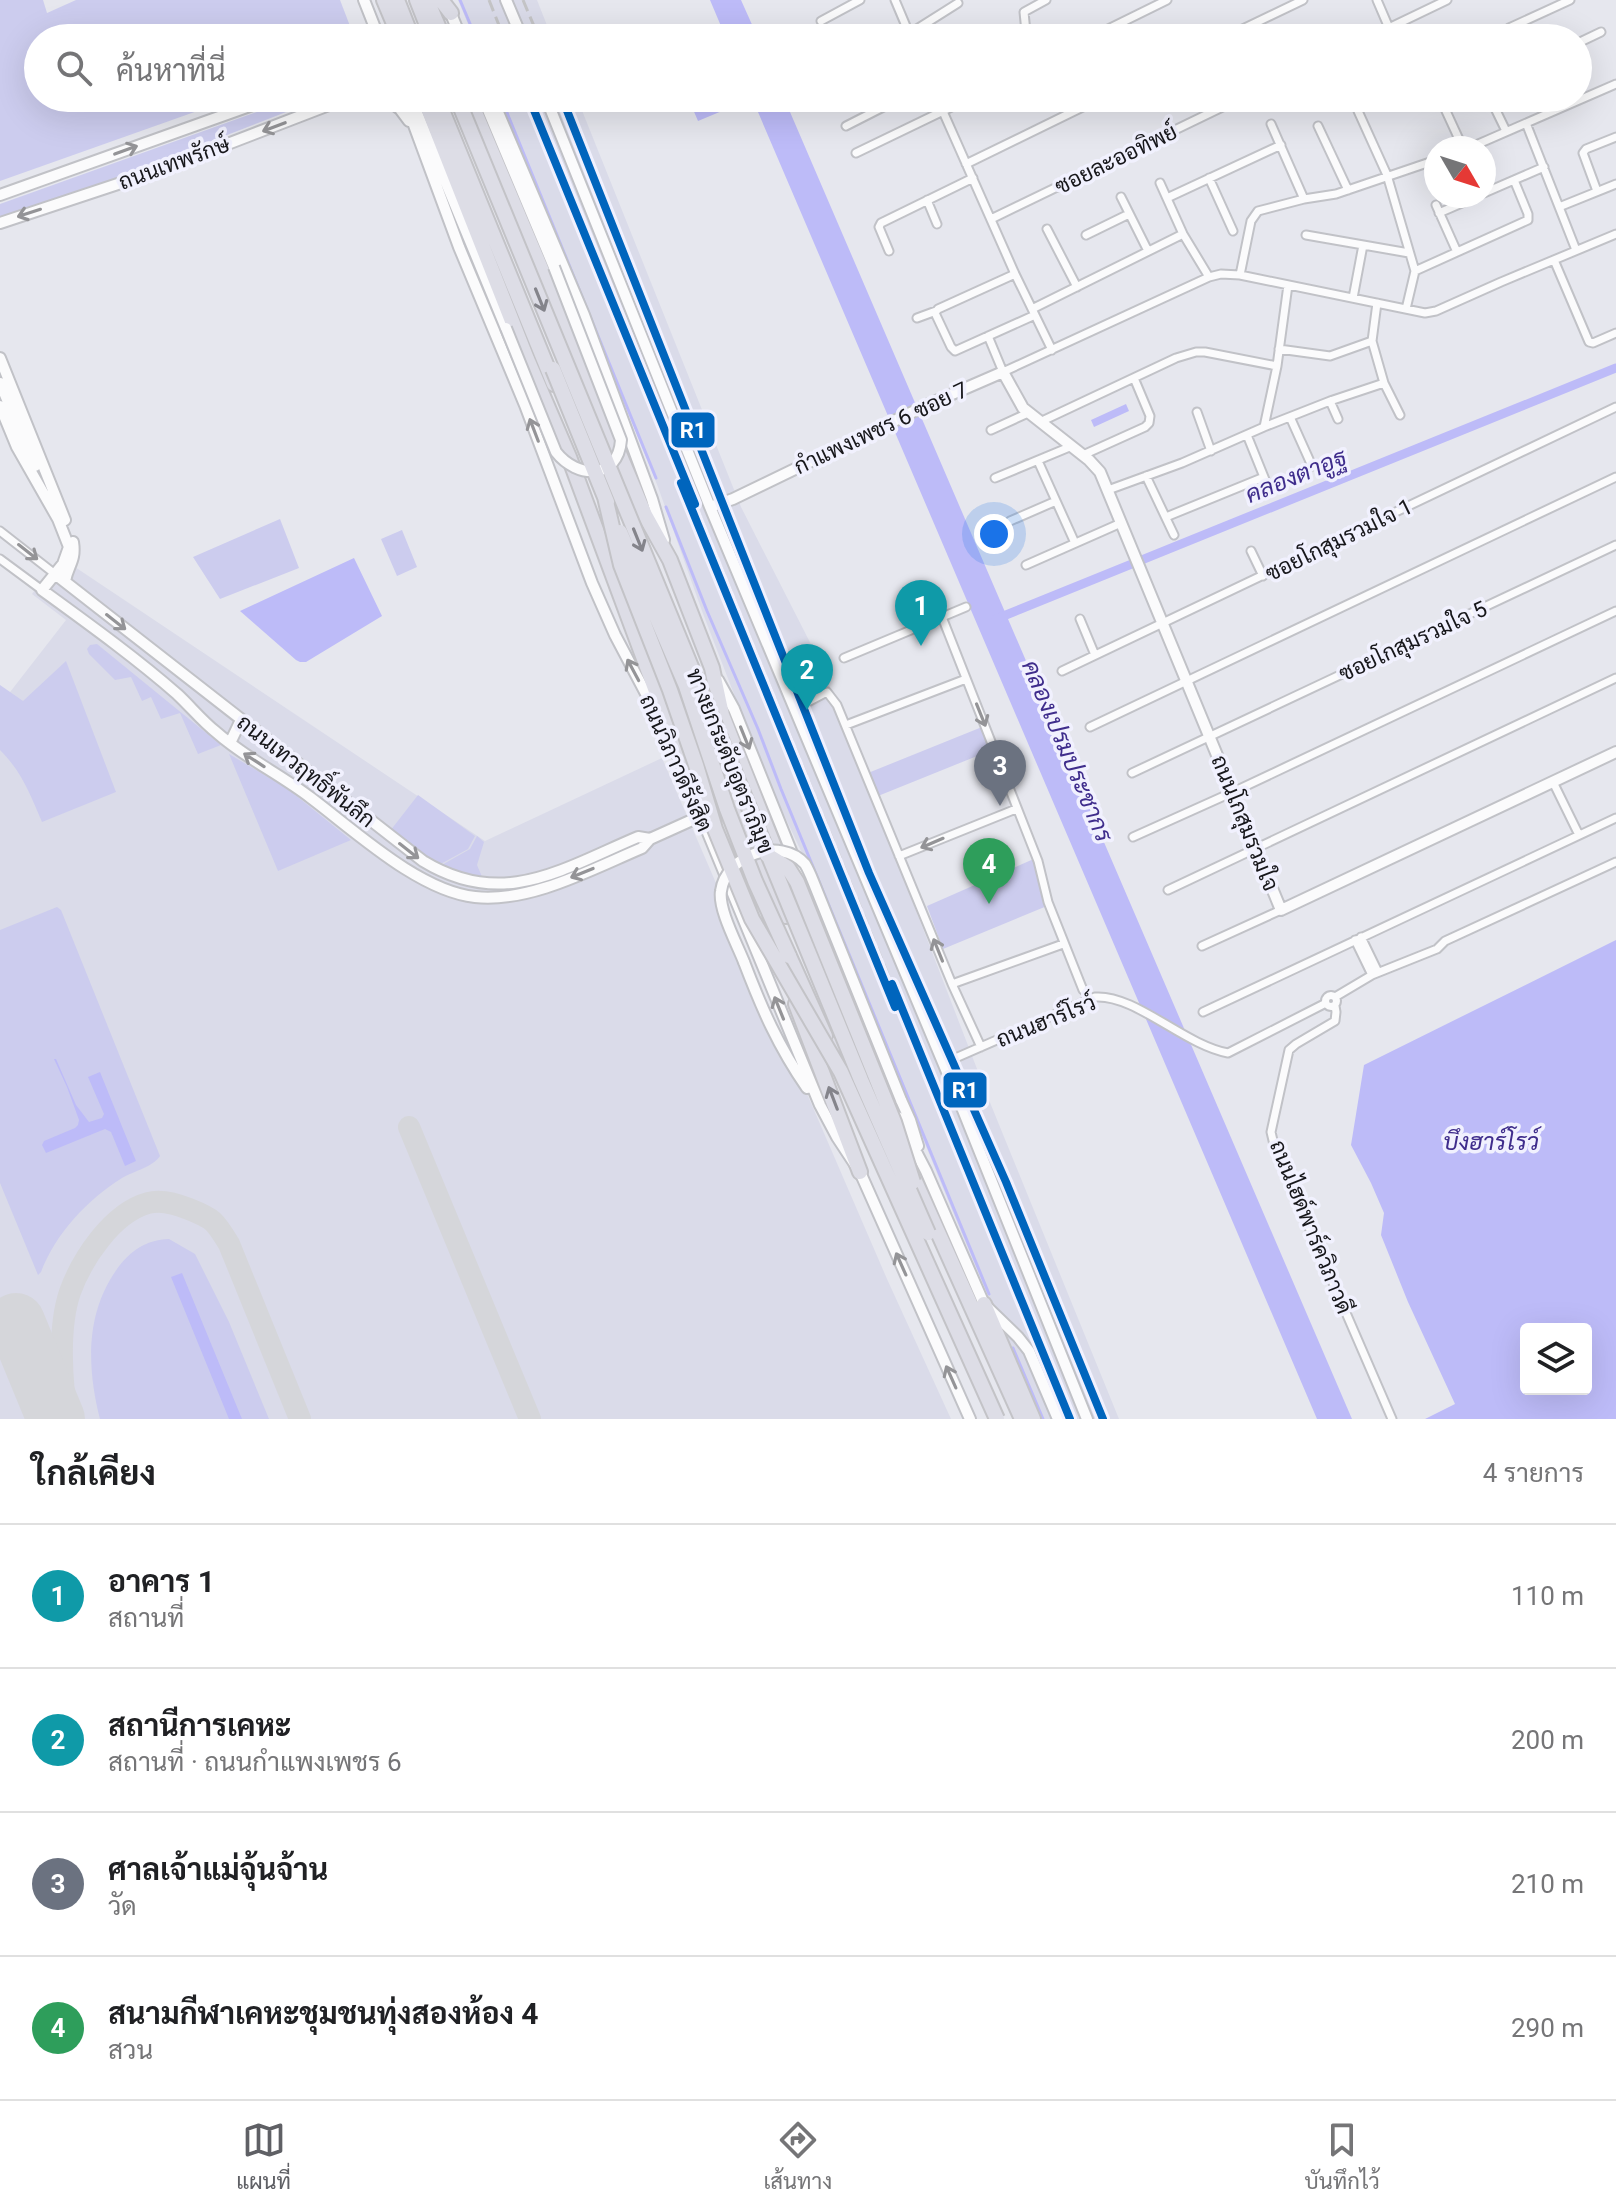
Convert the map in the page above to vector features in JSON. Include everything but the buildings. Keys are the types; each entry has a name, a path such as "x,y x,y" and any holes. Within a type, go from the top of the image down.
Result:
{"highway":[{"path":"384,0 394,24"},
{"path":"400,0 409,24"},
{"path":"417,0 426,24"},
{"path":"427,0 437,24"},
{"path":"430,112 569,457 682,761 748,894 802,1019 860,1172"},
{"name":"ถนนวิภาวดีรังสิต","path":"446,112 617,537 716,748 838,1040 906,1232 994,1419"},
{"name":"ทางยกระดับอุตราภิมุข","path":"446,112 605,497 621,565 670,690 715,829 752,919 841,1072 994,1419"},
{"name":"ทางยกระดับอุตราภิมุข","path":"463,112 861,1080 1015,1419"},
{"path":"475,112 645,515 670,560 712,668 722,715 795,900 900,1150 1022,1419"},
{"path":"499,285 545,363"},
{"path":"760,853 788,868 797,882 894,1122 928,1233"},
{"path":"984,1304 1033,1419"}],"main road":[{"path":"506,0 516,24"},
{"path":"365,3 373,24"},
{"path":"446,4 455,24"},
{"name":"ถนนเทพรักษ์","path":"0,195 233,112"},
{"name":"ถนนเทพรักษ์","path":"0,223 160,170 309,112"},
{"path":"402,112 418,133"},
{"name":"ถนนวิภาวดีรังสิต","path":"410,112 459,247 525,405 592,583 619,644 662,723 820,1105 860,1172 970,1419"},
{"path":"417,112 556,452 577,469 591,473 604,469 615,460 621,440 554,267 489,112"},
{"path":"498,112 589,329 652,499 670,560"},
{"path":"552,112 710,507 944,1063 1087,1419"},
{"path":"0,358 64,516 75,553 65,581"},
{"path":"1003,372 1028,413"},
{"name":"กำแพงเพชร 6 ซอย 7","path":"710,507 1003,372"},
{"path":"0,383 27,451 64,516"},
{"path":"0,406 17,447 58,519 69,547 67,556 42,590"},
{"name":"ถนนโกสุมรวมใจ","path":"1028,413 1100,472 1281,910 1616,752"},
{"name":"ถนนเทวฤทธิ์พันลึก","path":"55,574 437,870 479,884 512,884 529,881 638,837 650,839"},
{"name":"ถนนเทวฤทธิ์พันลึก","path":"42,590 176,694 215,732 432,885 477,897 512,897 533,892 642,848 650,839 701,816"},
{"path":"712,668 734,709 902,1126 926,1171 984,1304 1029,1351 1058,1419"},
{"path":"230,743 241,720"},
{"path":"820,1105 787,1059 766,1020 721,902 726,876 735,864 768,850 784,852 805,865 910,1120 926,1171"},
{"path":"432,885 437,870"},
{"path":"477,897 479,884"}],"street":[{"path":"821,21 860,0"},
{"path":"895,0 905,24"},
{"path":"1025,24 1024,12 1046,0"},
{"path":"1118,24 1167,0"},
{"path":"1252,24 1303,0"},
{"path":"1377,0 1387,24"},
{"path":"1397,24 1447,0"},
{"path":"1518,24 1570,0"},
{"path":"927,24 958,3"},
{"path":"1592,36 1601,32"},
{"path":"1592,93 1616,84"},
{"path":"846,126 874,112"},
{"path":"856,153 941,112"},
{"path":"943,112 1052,350"},
{"path":"966,164 1072,112"},
{"name":"ซอยละออทิพย์","path":"991,219 1212,112"},
{"path":"1358,112 1387,175 1415,271 1406,309"},
{"path":"1447,112 1460,136"},
{"path":"1497,112 1506,131"},
{"path":"1494,136 1551,112"},
{"path":"1526,123 1576,250"},
{"path":"1271,124 1304,199"},
{"path":"1318,126 1348,190"},
{"path":"1597,191 1583,153 1616,137"},
{"path":"1167,198 1281,145"},
{"path":"1240,275 1254,214 1266,208 1336,194 1424,164"},
{"path":"1496,188 1544,167"},
{"path":"889,251 879,227 881,223 973,178"},
{"path":"1209,178 1233,231"},
{"path":"1415,271 1528,220 1514,180"},
{"path":"1160,183 1183,234 1209,277 1240,275 1425,313 1616,234"},
{"path":"1559,207 1616,184"},
{"path":"1121,197 1148,251"},
{"path":"927,200 937,224"},
{"path":"1441,208 1438,209 1457,252"},
{"path":"1086,235 1129,214"},
{"path":"1047,229 1077,287"},
{"path":"936,311 955,351 1183,234"},
{"path":"1306,235 1409,253"},
{"path":"1353,298 1363,245"},
{"path":"1554,260 1589,342 1616,333"},
{"path":"917,318 1015,274"},
{"name":"กำแพงเพชร 6 ซอย 7","path":"1003,372 1209,277"},
{"path":"1264,427 1277,366 1288,285"},
{"path":"1377,303 1372,341 1384,383 1400,415"},
{"path":"988,336 1003,372"},
{"path":"1279,349 1330,356 1372,341"},
{"path":"1040,422 1176,358 1196,352 1277,366"},
{"path":"1083,455 1149,423 1150,416 1134,378"},
{"path":"1108,490 1330,401 1384,383"},
{"path":"1330,401 1338,419"},
{"name":"ซอยโกสุมรวมใจ 1","path":"1062,671 1616,407"},
{"path":"1197,412 1211,451"},
{"path":"991,430 1028,413"},
{"path":"1290,417 1312,466"},
{"path":"1247,435 1270,492"},
{"path":"995,478 1072,446"},
{"path":"1038,461 1075,543"},
{"path":"1146,476 1174,535"},
{"path":"1166,517 1264,477"},
{"path":"1090,727 1616,477"},
{"path":"1010,521 1056,501"},
{"path":"1026,565 1121,523"},
{"name":"ถนนเทวฤทธิ์พันลึก","path":"0,531 55,574"},
{"name":"ซอยโกสุมรวมใจ 5","path":"1132,773 1616,545"},
{"path":"1251,551 1263,576"},
{"name":"ถนนเทวฤทธิ์พันลึก","path":"0,559 42,590"},
{"path":"844,658 966,607"},
{"path":"1133,837 1616,611"},
{"path":"942,617 1038,861 1045,894 1083,990"},
{"path":"1080,619 1095,655"},
{"path":"1072,666 1076,678"},
{"path":"1168,890 1616,678"},
{"path":"846,725 966,679"},
{"path":"795,709 827,692 837,705 981,1047"},
{"path":"1553,782 1579,835"},
{"path":"899,856 1016,809"},
{"path":"1203,1012 1616,818"},
{"name":"ถนนฮาร์โรว์","path":"944,1063 1100,997 1110,997 1127,1004 1212,1050 1228,1053 1332,1002 1375,974 1437,949 1445,941 1616,862"},
{"path":"1202,946 1281,910"},
{"path":"1358,939 1375,974"},
{"path":"952,984 1063,944"},
{"name":"ถนนไฮด์พาร์ควิภาวดี","path":"1332,1002 1335,1021 1289,1050 1271,1132 1275,1149 1392,1419"}],"shaded area":[{"path":"0,0 43,0 47,13 76,0 340,0 349,24 24,24 24,112 195,112 0,181"},
{"path":"458,0 537,0 546,24 468,24"},
{"path":"257,112 286,112 119,177 0,217 0,204"},
{"path":"506,112 583,112 741,507 821,664 989,1100 1119,1419 1040,1419 837,928 764,772 658,487"},
{"path":"280,519 299,568 220,599 193,557"},
{"path":"402,530 417,567 397,576 381,539"},
{"path":"60,557 485,841 662,758 887,1279 951,1419 0,1419 0,705 66,620 32,594"},
{"path":"97,644 221,745 198,754 180,713 161,719 151,697 142,701 131,677 115,680 89,654 87,649 90,645"},
{"path":"66,661 116,792 42,822 20,775 0,750 0,685 23,701"},
{"path":"982,727 992,750 878,796 868,773"},
{"path":"229,754 288,789 351,840 278,871"},
{"path":"418,795 475,836 468,849 437,866 390,831"},
{"path":"477,836 484,842 477,865 483,879 473,879 440,866 470,849"},
{"path":"1036,858 1047,906 943,949 927,906"},
{"path":"57,907 61,910 160,1156 153,1163 122,1178 85,1207 55,1244 38,1275 0,1183 0,930"},
{"path":"169,1239 195,1254 229,1322 269,1419 100,1419 91,1361 99,1304 117,1269 128,1256 146,1244"}],"water":[{"path":"710,0 741,0 752,24 720,24"},
{"path":"694,112 720,112 698,121"},
{"path":"758,112 790,112 1352,1419 1317,1419"},
{"path":"1126,404 1129,411 1094,427 1091,420"},
{"path":"354,558 382,616 306,662 296,660 240,611"},
{"name":"บึงฮาร์โรว์","path":"1616,940 1616,1419 1425,1419 1455,1404 1381,1235 1384,1213 1351,1145 1364,1065"},
{"path":"54,1059 76,1105 89,1122 102,1118 104,1114 88,1077 100,1072 136,1161 125,1166 111,1132 105,1129 46,1153 42,1145 44,1141 75,1128 79,1120"},
{"path":"182,1273 242,1419 229,1419 171,1277"}],"waterway":[{"path":"460,0 470,24"},
{"path":"507,112 656,478"},
{"name":"คลองตาอูฐ","path":"996,619 1616,368"},
{"path":"666,507 989,1294"},
{"path":"1013,1348 1043,1419"}],"taxiway":[{"path":"409,1127 530,1419"},
{"path":"68,1419 62,1372 62,1338 66,1306 75,1279 90,1252 122,1216 148,1203 159,1202 180,1205 204,1215 220,1230 229,1244 300,1419"}],"runway":[{"path":"16,1322 56,1419"}],"railway":[{"path":"489,0 498,24"},
{"path":"523,0 533,24"},
{"path":"535,112 1070,1419"},
{"path":"568,112 869,873 1006,1182 1103,1419"}],"transit line":[{"name":"R1","path":"535,112 695,504"},
{"name":"R1","path":"568,112 869,873 1006,1182 1103,1419"},
{"name":"R1","path":"681,483 895,1007"},
{"name":"R1","path":"892,984 1070,1419"}],"place":[{"name":"อาคาร 1","path":"921,646"},
{"name":"สถานีการเคหะ","path":"807,710"},
{"name":"ศาลเจ้าแม่จุ้นจ้าน","path":"1000,806"},
{"name":"สนามกีฬาเคหะชุมชนทุ่งสองห้อง 4","path":"989,904"}],"water label":[{"name":"คลองเปรมประชากร","path":"1067,751"}]}
